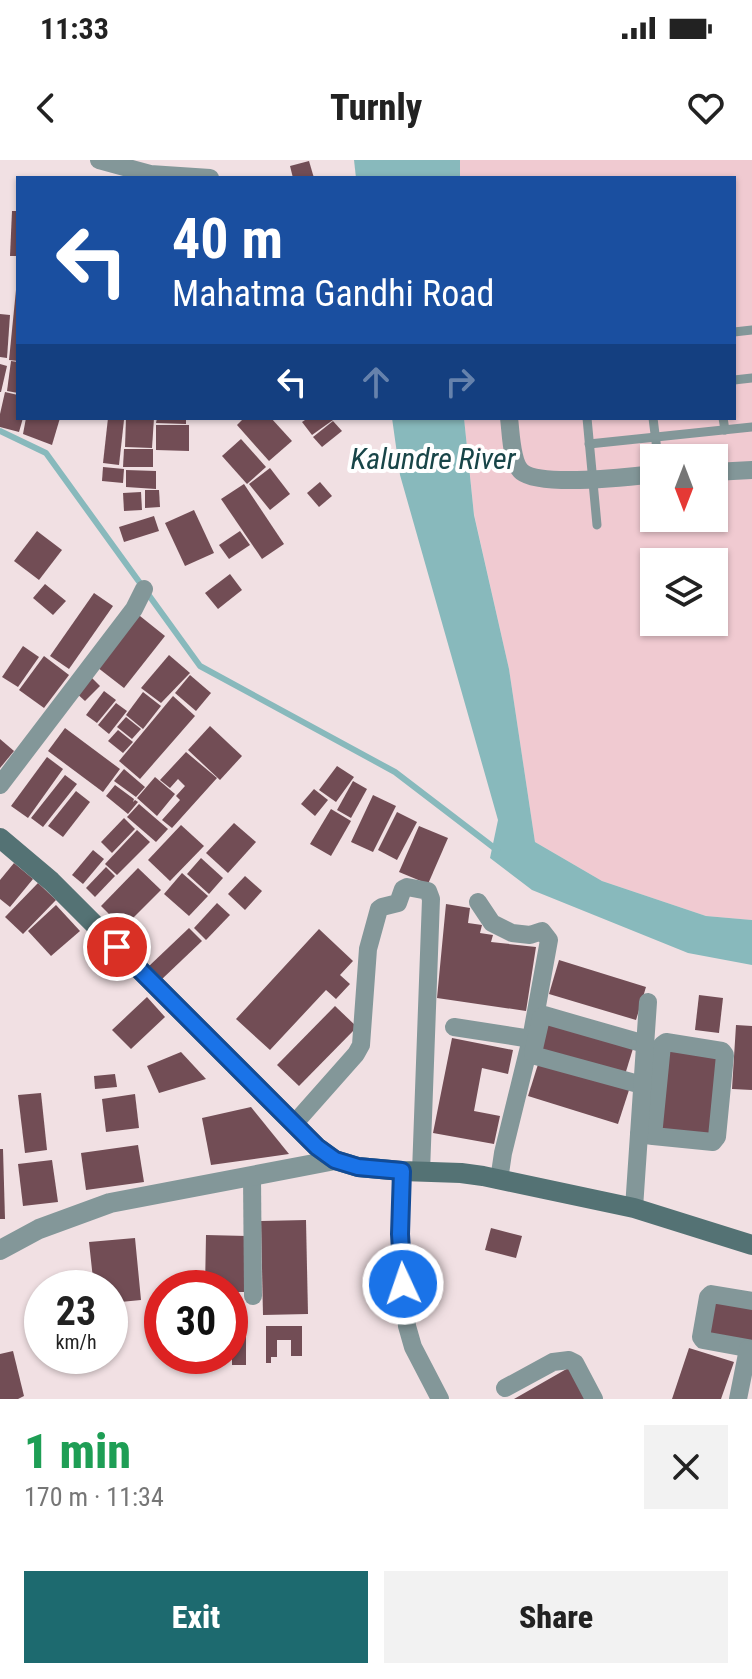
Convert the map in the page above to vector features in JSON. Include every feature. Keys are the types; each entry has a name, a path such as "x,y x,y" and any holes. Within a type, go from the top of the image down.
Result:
{"main road":[{"path":"0,838 51,881 317,1147 335,1160 358,1167 461,1173 499,1180 634,1208 752,1245"}],"street":[{"path":"99,160 150,176"},
{"path":"509,420 515,463 523,473 539,478 593,480 640,475"},
{"path":"728,471 752,470"},
{"path":"0,785 134,609 144,589"},
{"path":"294,1124 361,1045 368,949 379,909 398,903 403,889 407,887 428,891 431,899 411,1171 400,1234 407,1326 413,1347 440,1399"},
{"path":"478,902 492,923 512,933 530,935 542,931 549,940 531,1039 499,1180"},
{"path":"646,1135 636,1083 648,1002"},
{"path":"636,1083 533,1053 544,1015 642,1048"},
{"path":"454,1027 531,1039"},
{"path":"634,1208 646,1135 662,1045 666,1042 722,1051 725,1055 717,1137 713,1142 646,1135"},
{"path":"0,1250 39,1229 110,1203 335,1160"},
{"path":"252,1176 253,1296"},
{"path":"738,1399 750,1349 703,1340 701,1337 711,1294 752,1301"},
{"path":"505,1388 561,1359 575,1363 594,1399"},
{"path":"749,1399 752,1387"}],"lane":[{"path":"587,420 597,525"},
{"path":"653,420 656,444"},
{"path":"723,420 725,430"},
{"path":"589,444 752,427"}],"shaded area":[{"path":"460,160 752,160 752,920 706,916 602,881 535,842 509,669 474,514 464,420 736,420 736,176 460,176"}],"water":[{"path":"354,160 460,160 460,176 356,176"},
{"name":"Kalundre River","path":"392,420 464,420 474,515 509,669 535,842 602,881 706,916 752,920 752,965 688,953 532,890 490,858 498,820 400,475"}],"building":[{"path":"309,161 313,176 292,176 290,166"},
{"path":"12,211 16,211 16,256 10,256"},
{"path":"16,290 16,361 9,360"},
{"path":"0,314 10,315 7,358 0,357"},
{"path":"11,361 16,362 16,393 7,391"},
{"path":"0,364 7,366 1,392 0,392"},
{"path":"5,392 16,395 16,420 22,420 19,432 0,427"},
{"path":"26,420 59,420 52,445 23,434"},
{"path":"108,420 124,420 119,465 103,463"},
{"path":"126,420 154,420 152,448 125,447"},
{"path":"157,420 186,420 186,424 156,423"},
{"path":"242,420 273,420 292,441 269,461 237,425"},
{"path":"305,420 333,420 312,435 302,422"},
{"path":"333,421 342,431 322,447 313,437"},
{"path":"156,425 189,425 189,451 156,450"},
{"path":"241,439 266,467 247,484 222,456"},
{"path":"124,449 153,449 153,467 123,467"},
{"path":"103,467 124,469 123,483 102,481"},
{"path":"270,468 290,494 270,510 249,484"},
{"path":"126,470 156,471 156,489 126,487"},
{"path":"320,482 332,496 319,507 307,493"},
{"path":"244,484 284,544 262,559 221,499"},
{"path":"145,490 159,490 160,507 145,508"},
{"path":"141,492 142,510 124,511 123,493"},
{"path":"194,510 214,553 185,566 165,523"},
{"path":"154,516 159,531 124,542 119,527"},
{"path":"37,531 62,550 39,580 14,561"},
{"path":"240,531 250,545 229,559 219,545"},
{"path":"230,574 242,590 218,609 205,593"},
{"path":"45,584 66,601 53,615 33,598"},
{"path":"94,593 113,606 69,669 50,656"},
{"path":"135,612 165,636 124,688 93,664"},
{"path":"23,646 39,657 18,687 2,677"},
{"path":"169,655 190,673 161,703 141,688"},
{"path":"44,656 69,675 44,708 19,690"},
{"path":"190,675 211,693 196,711 175,693"},
{"path":"90,676 100,686 85,701 74,691"},
{"path":"104,691 116,700 97,723 86,715"},
{"path":"143,692 161,706 143,729 126,715"},
{"path":"173,696 195,716 140,779 119,761"},
{"path":"116,703 127,711 109,734 98,725"},
{"path":"126,717 141,729 132,739 117,727"},
{"path":"210,726 242,756 220,780 188,750"},
{"path":"65,728 120,769 103,792 48,751"},
{"path":"118,730 133,742 123,753 108,741"},
{"path":"0,739 14,751 0,768"},
{"path":"186,752 217,778 172,828 162,820 180,800 176,796 185,786 178,779 170,788 160,780"},
{"path":"47,757 63,769 28,818 11,806"},
{"path":"337,766 354,777 336,802 319,790"},
{"path":"124,769 145,787 136,797 114,781"},
{"path":"65,775 77,784 43,827 31,818"},
{"path":"155,777 175,794 157,816 137,798"},
{"path":"353,781 367,789 351,818 337,810"},
{"path":"115,785 134,799 133,802 138,802 128,814 106,796"},
{"path":"314,789 328,800 315,816 301,804"},
{"path":"76,791 90,802 63,837 48,826"},
{"path":"373,795 396,806 373,852 351,842"},
{"path":"139,804 168,829 156,842 127,817"},
{"path":"331,809 351,821 331,856 310,844"},
{"path":"397,812 417,822 397,860 378,850"},
{"path":"124,818 135,829 112,853 101,842"},
{"path":"234,823 256,842 228,873 206,853"},
{"path":"181,825 204,846 170,881 148,860"},
{"path":"419,826 448,838 428,884 399,872"},
{"path":"137,830 150,842 117,875 105,864"},
{"path":"93,850 104,859 83,884 72,875"},
{"path":"201,858 223,878 209,894 187,874"},
{"path":"14,863 33,879 10,907 0,899 0,880"},
{"path":"106,867 115,876 95,897 86,888"},
{"path":"138,868 161,890 123,928 101,906"},
{"path":"182,873 208,896 189,916 164,894"},
{"path":"245,876 262,891 245,910 228,894"},
{"path":"38,883 56,900 23,934 5,917"},
{"path":"217,903 230,915 206,940 194,928"},
{"path":"446,904 470,908 468,923 482,925 480,933 493,935 491,942 536,947 526,1011 437,998"},
{"path":"56,905 80,931 51,956 28,931"},
{"path":"189,928 202,941 161,980 148,967"},
{"path":"319,929 353,961 340,975 350,984 336,999 326,990 270,1050 236,1019"},
{"path":"559,960 646,987 636,1020 549,994"},
{"path":"699,995 723,998 719,1033 695,1030"},
{"path":"147,997 165,1017 131,1049 112,1030"},
{"path":"335,1006 357,1027 299,1086 277,1065"},
{"path":"544,1018 635,1042 624,1078 536,1053"},
{"path":"736,1025 752,1026 752,1090 732,1089"},
{"path":"452,1038 513,1050 508,1074 482,1068 474,1111 500,1116 494,1144 433,1133"},
{"path":"665,1049 722,1054 713,1138 656,1132"},
{"path":"181,1052 206,1079 159,1093 147,1066"},
{"path":"540,1058 630,1087 618,1124 528,1096"},
{"path":"115,1074 117,1087 95,1089 94,1076"},
{"path":"41,1093 47,1150 25,1153 18,1095"},
{"path":"135,1094 139,1128 106,1132 102,1099"},
{"path":"251,1107 289,1154 211,1165 202,1118"},
{"path":"138,1145 144,1182 86,1190 81,1153"},
{"path":"0,1149 3,1149 5,1219 0,1219"},
{"path":"52,1160 58,1202 23,1206 18,1164"},
{"path":"306,1220 308,1314 263,1315 261,1221"},
{"path":"491,1228 522,1236 516,1258 485,1250"},
{"path":"206,1235 247,1236 246,1270 205,1270"},
{"path":"135,1238 141,1300 128,1301 128,1270 92,1270 89,1242"},
{"path":"712,1297 752,1304 752,1346 703,1336"},
{"path":"266,1326 302,1326 302,1356 291,1356 291,1340 277,1340 277,1357 271,1357 271,1363 266,1363"},
{"path":"689,1348 734,1362 721,1399 672,1399"},
{"path":"13,1351 24,1396 0,1399 0,1354"},
{"path":"570,1367 589,1399 514,1399"}],"waterway":[{"path":"0,431 46,453 200,666 395,772 497,850"}],"route":[{"path":"117,947 317,1147 335,1160 358,1167 402,1171 400,1234 403,1284"}]}
